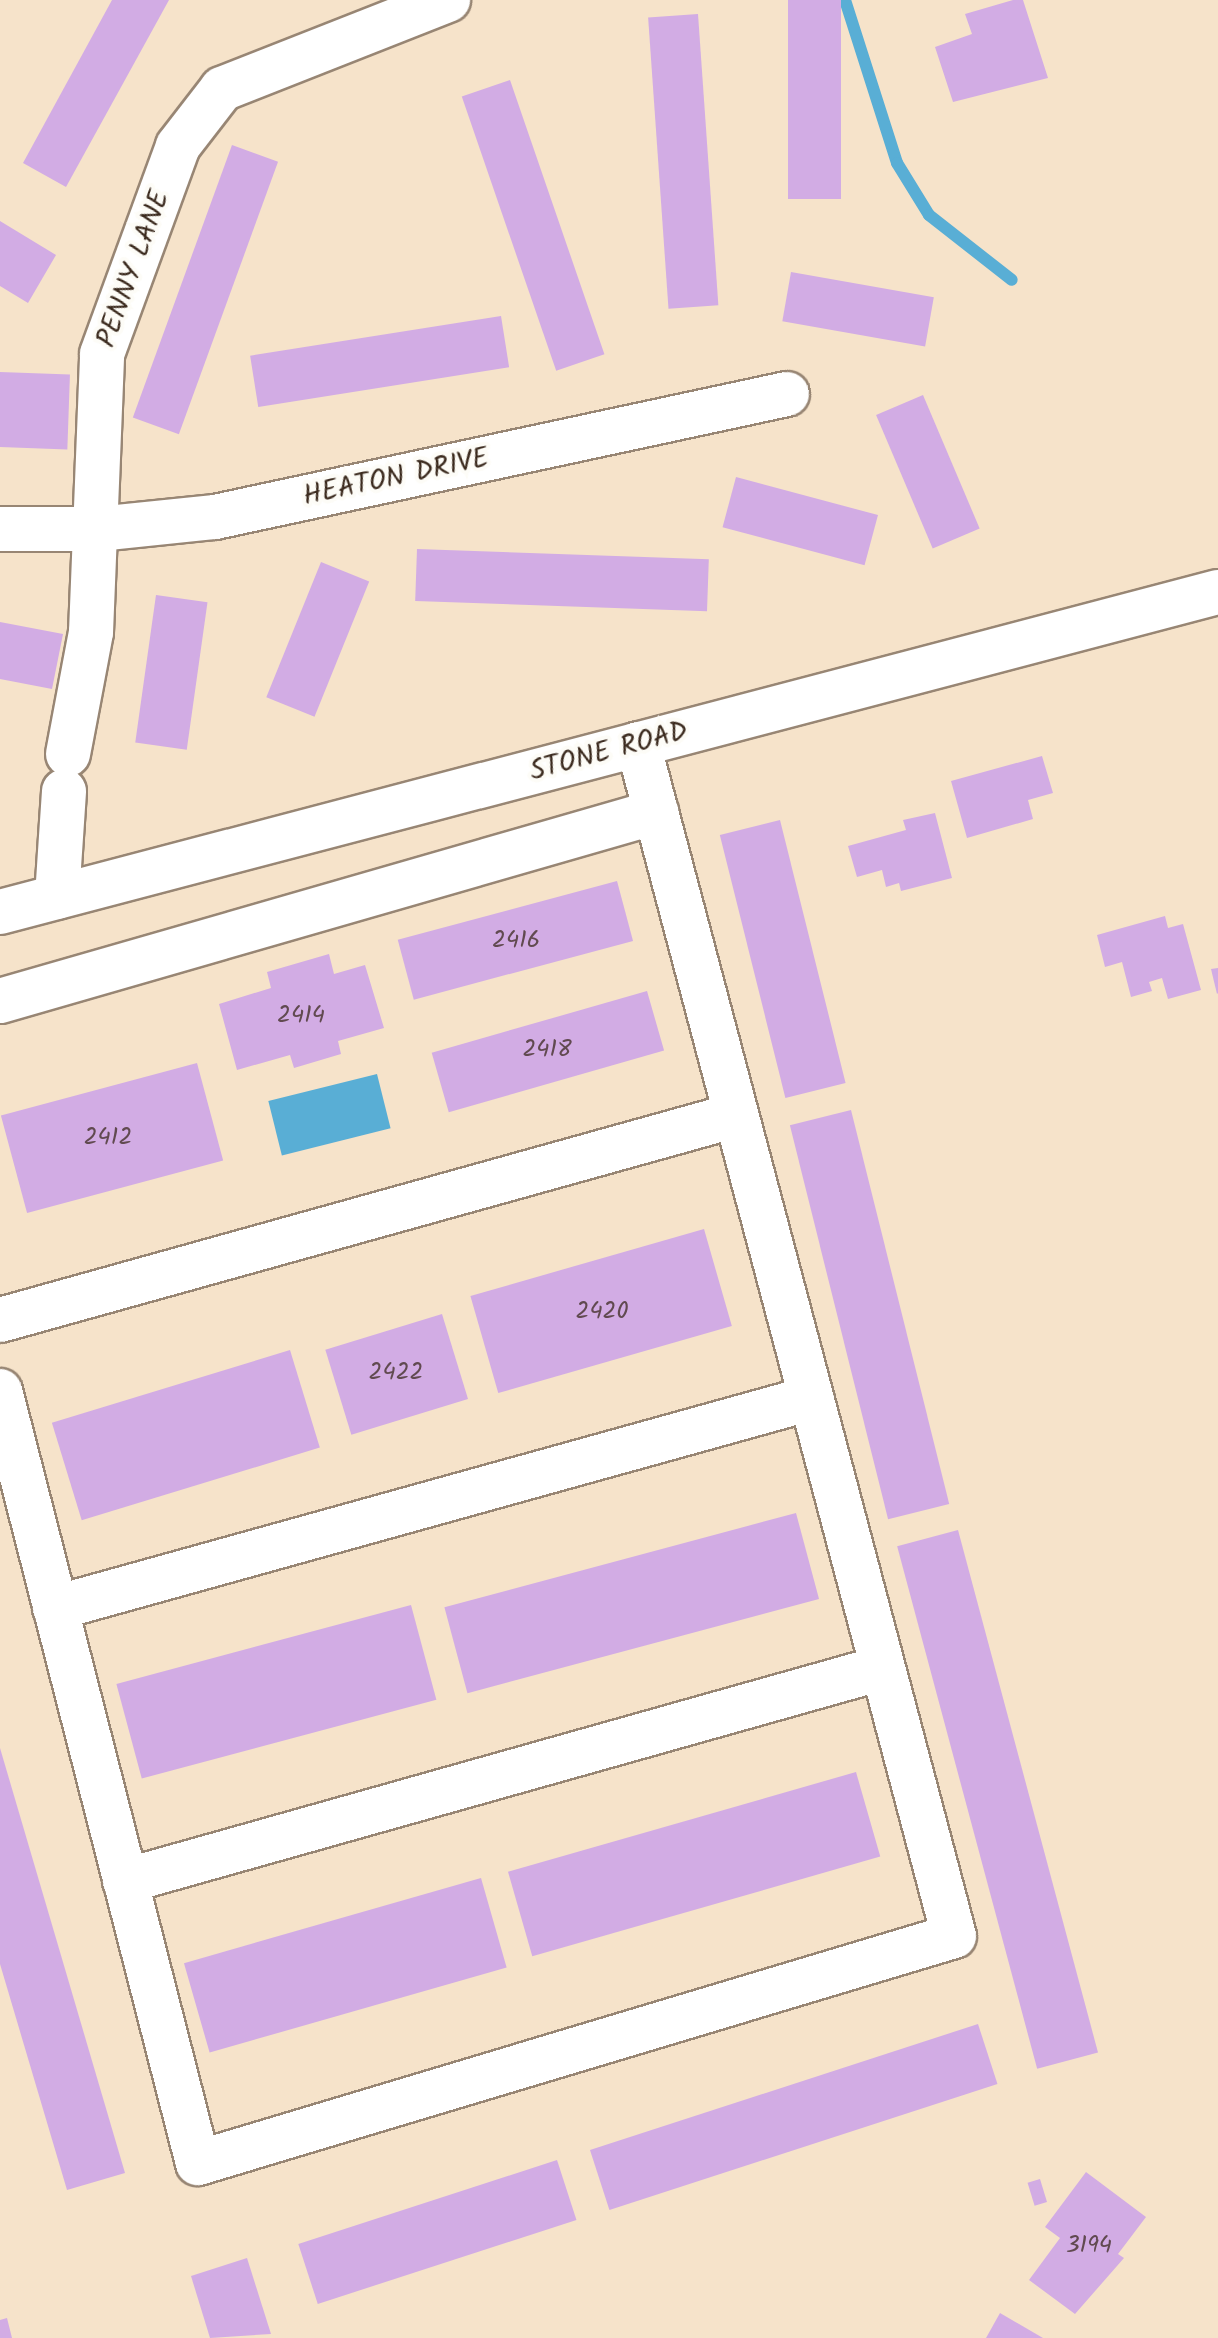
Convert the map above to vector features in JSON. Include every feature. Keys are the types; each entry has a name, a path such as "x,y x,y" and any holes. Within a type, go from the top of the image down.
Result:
{"street":[{"name":"PENNY LANE","path":"57,897 66,772 91,632 98,529 102,354 178,146 222,89 448,0"},
{"name":"HEATON DRIVE","path":"0,529 98,529 215,517 787,394"},
{"name":"STONE ROAD","path":"0,912 1218,592"},
{"path":"0,1391 198,2163 954,1936 638,744"},
{"path":"0,1001 656,812"},
{"path":"0,1320 736,1115"},
{"path":"55,1608 811,1398"},
{"path":"125,1881 882,1668"}],"water":[{"path":"377,1074 391,1128 282,1155 268,1101"}],"building":[{"path":"112,0 169,0 66,187 23,163"},
{"path":"788,0 841,0 841,199 788,199"},
{"path":"1023,0 1048,78 953,102 935,47 972,34 965,14"},
{"path":"698,14 718,305 668,309 648,17"},
{"path":"510,80 604,354 556,371 462,97"},
{"path":"232,145 278,162 179,434 133,418"},
{"path":"0,221 56,255 28,303 0,286"},
{"path":"791,272 934,297 925,346 782,321"},
{"path":"501,316 509,367 258,407 250,356"},
{"path":"0,372 70,374 67,449 0,447"},
{"path":"923,395 980,528 933,548 876,415"},
{"path":"736,477 878,515 865,565 723,527"},
{"path":"417,549 709,559 707,611 415,601"},
{"path":"321,562 369,581 315,717 266,697"},
{"path":"156,595 207,602 187,750 135,743"},
{"path":"0,622 63,634 52,689 0,679"},
{"path":"1042,756 1053,793 1028,800 1033,819 967,838 951,781"},
{"path":"935,813 952,878 901,891 899,883 886,887 882,870 857,877 848,846 906,830 903,820"},
{"path":"780,820 846,1083 785,1098 720,835"},
{"path":"617,881 633,941 414,1000 398,940"},
{"path":"1165,916 1168,928 1183,924 1201,990 1168,999 1162,978 1149,982 1152,991 1131,997 1122,962 1105,967 1097,935"},
{"path":"329,954 334,974 365,965 384,1028 338,1041 341,1054 294,1068 290,1055 237,1070 219,1004 271,988 267,972"},
{"path":"1218,968 1218,993 1217,994 1211,969"},
{"path":"647,991 664,1051 449,1112 432,1053"},
{"path":"197,1063 223,1161 27,1213 1,1116"},
{"path":"851,1110 949,1504 888,1519 790,1125"},
{"path":"704,1229 732,1326 498,1393 470,1296"},
{"path":"442,1314 468,1399 351,1435 325,1350"},
{"path":"290,1350 320,1448 82,1520 52,1423"},
{"path":"796,1513 819,1599 467,1693 444,1607"},
{"path":"958,1530 1098,2053 1037,2069 897,1546"},
{"path":"411,1605 436,1700 142,1779 116,1684"},
{"path":"0,1748 125,2173 67,2190 0,1964"},
{"path":"856,1772 880,1857 532,1956 508,1872"},
{"path":"481,1878 507,1967 210,2053 184,1963"},
{"path":"978,2024 997,2084 609,2210 590,2150"},
{"path":"557,2160 576,2220 318,2304 298,2244"},
{"path":"1086,2172 1146,2217 1118,2254 1124,2258 1075,2314 1029,2280 1060,2238 1045,2227"},
{"path":"1040,2179 1047,2202 1035,2206 1028,2183"},
{"path":"247,2258 271,2334 210,2338 191,2276"},
{"path":"1000,2313 1043,2338 986,2338"},
{"path":"7,2318 12,2338 0,2338 0,2320"}],"waterway":[{"path":"845,0 897,163 929,215 1012,280"}]}
